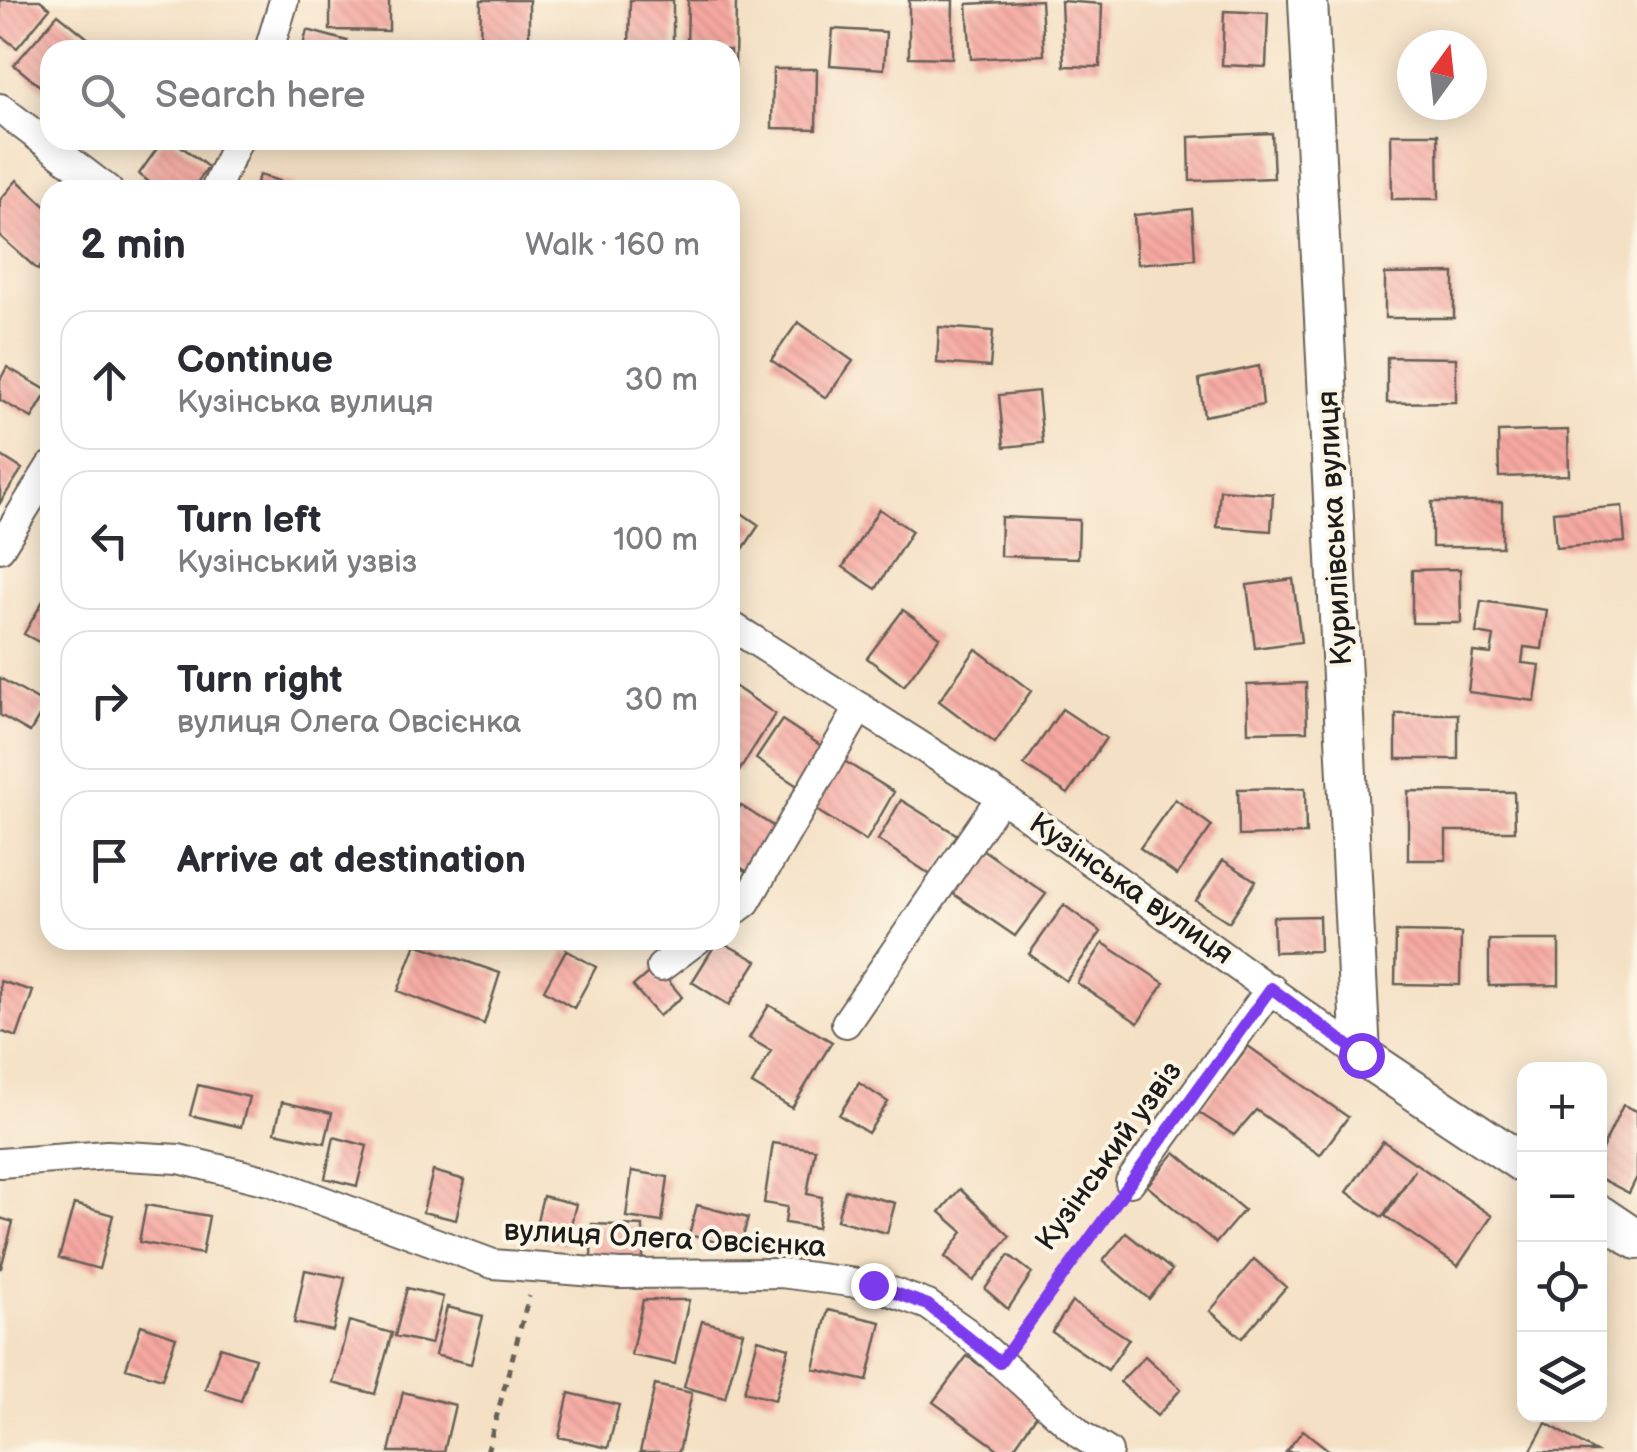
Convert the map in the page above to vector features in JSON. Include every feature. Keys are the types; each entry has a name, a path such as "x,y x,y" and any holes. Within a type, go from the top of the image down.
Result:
{"main road":[{"name":"Курилівська вулиця","path":"1308,0 1361,1055"},
{"name":"Кузінська вулиця","path":"1361,1055 1517,1159"},
{"path":"1607,1219 1637,1240"}],"street":[{"path":"272,40 284,0"},
{"path":"0,108 40,138"},
{"path":"55,150 95,180"},
{"path":"219,180 233,150"},
{"path":"0,548 40,483"},
{"name":"Кузінська вулиця","path":"740,637 1001,797 1361,1055"},
{"path":"740,906 860,708"},
{"path":"846,1022 1001,797"},
{"path":"661,967 683,950"},
{"name":"Кузінський узвіз","path":"1130,1182 1271,988"},
{"name":"вулиця Олега Овсієнка","path":"0,1163 107,1154 179,1158 272,1182 492,1264 619,1274 781,1273 873,1285 928,1305 1081,1435 1108,1452"}],"path":[{"name":"Кузінський узвіз","path":"1000,1363 1130,1182"},
{"path":"487,1452 536,1268"}],"building":[{"path":"0,0 40,0 50,8 17,48 0,35"},
{"path":"330,0 389,0 389,31 330,30"},
{"path":"481,0 529,0 529,40 480,40"},
{"path":"630,0 673,0 673,40 629,40"},
{"path":"688,0 736,0 735,40 687,40"},
{"path":"909,0 953,0 952,58 909,57"},
{"path":"1041,0 1044,55 971,59 967,4"},
{"path":"1061,1 1102,4 1100,67 1064,66"},
{"path":"1224,11 1268,13 1266,67 1222,65"},
{"path":"58,14 90,40 40,40 40,86 14,65"},
{"path":"833,29 886,32 884,69 830,65"},
{"path":"307,30 343,40 304,40"},
{"path":"773,69 817,69 816,129 772,128"},
{"path":"1272,133 1274,178 1190,181 1189,137"},
{"path":"1391,134 1438,134 1439,199 1392,199"},
{"path":"156,150 186,150 208,167 199,180 146,180 139,174"},
{"path":"17,180 40,201 38,270 0,236 0,200"},
{"path":"1192,209 1195,259 1137,264 1134,215"},
{"path":"1454,273 1454,318 1385,318 1385,274"},
{"path":"798,322 853,361 826,398 771,360"},
{"path":"939,327 993,331 990,367 937,363"},
{"path":"1387,357 1456,358 1456,402 1387,403"},
{"path":"1259,366 1263,405 1204,416 1199,379"},
{"path":"7,367 40,386 40,404 32,418 0,400 0,380"},
{"path":"1038,391 1043,443 1004,447 999,395"},
{"path":"1568,430 1569,475 1499,477 1498,432"},
{"path":"0,455 22,469 0,503"},
{"path":"1220,490 1273,494 1271,531 1217,527"},
{"path":"1432,502 1502,502 1502,547 1432,547"},
{"path":"1622,506 1625,542 1556,548 1553,512"},
{"path":"879,509 912,531 876,589 843,567"},
{"path":"740,512 759,525 740,554"},
{"path":"1001,517 1079,520 1078,558 1000,556"},
{"path":"1460,569 1461,623 1412,623 1412,570"},
{"path":"1293,579 1301,642 1255,648 1247,585"},
{"path":"1481,601 1547,610 1542,649 1524,647 1522,663 1540,665 1535,701 1468,692 1473,652 1491,654 1494,636 1476,633"},
{"path":"40,606 40,643 24,634"},
{"path":"903,610 940,637 904,686 867,658"},
{"path":"976,649 1031,691 995,743 939,701"},
{"path":"0,678 40,701 40,715 30,732 0,715"},
{"path":"1306,683 1307,731 1248,732 1247,685"},
{"path":"740,690 775,714 740,770"},
{"path":"1062,709 1106,738 1068,794 1024,765"},
{"path":"1396,714 1458,714 1458,759 1396,759"},
{"path":"782,720 823,747 799,787 756,759"},
{"path":"841,759 894,792 866,841 813,808"},
{"path":"1305,788 1306,834 1239,836 1238,789"},
{"path":"1408,791 1514,792 1515,831 1446,831 1446,860 1408,860"},
{"path":"1175,799 1212,826 1177,875 1140,848"},
{"path":"901,800 959,836 934,877 878,840"},
{"path":"740,805 779,830 751,874 740,867"},
{"path":"979,847 1046,894 1015,936 949,891"},
{"path":"1223,860 1256,881 1229,922 1196,901"},
{"path":"1064,905 1101,932 1066,981 1029,954"},
{"path":"1319,916 1320,951 1274,952 1273,917"},
{"path":"1396,932 1461,933 1460,985 1395,984"},
{"path":"1489,940 1559,940 1559,985 1489,986"},
{"path":"1103,943 1164,983 1138,1023 1077,983"},
{"path":"414,950 433,950 500,973 484,1024 398,991"},
{"path":"566,950 596,967 574,1008 544,990"},
{"path":"712,950 737,950 757,961 729,1005 692,982"},
{"path":"656,966 682,997 659,1016 633,986"},
{"path":"0,981 33,991 17,1037 0,1031"},
{"path":"769,1005 832,1042 792,1108 752,1084 771,1051 749,1038"},
{"path":"1248,1046 1348,1117 1320,1155 1256,1110 1234,1135 1198,1112"},
{"path":"859,1083 888,1102 868,1133 839,1115"},
{"path":"198,1085 249,1097 241,1127 190,1115"},
{"path":"282,1102 332,1113 325,1143 275,1132"},
{"path":"1623,1105 1637,1111 1637,1177 1629,1193 1607,1182 1607,1138"},
{"path":"334,1137 367,1146 357,1186 325,1178"},
{"path":"1383,1141 1492,1216 1458,1266 1385,1216 1415,1170 1382,1217 1347,1192"},
{"path":"773,1143 815,1149 807,1194 822,1197 817,1228 785,1223 787,1207 764,1203"},
{"path":"1175,1152 1244,1210 1216,1243 1147,1186"},
{"path":"433,1171 465,1180 456,1220 423,1212"},
{"path":"632,1171 668,1177 662,1222 626,1217"},
{"path":"960,1189 1010,1236 973,1281 945,1257 963,1232 940,1212"},
{"path":"845,1190 895,1203 887,1233 837,1220"},
{"path":"543,1196 576,1204 566,1245 533,1237"},
{"path":"74,1204 113,1215 99,1269 59,1258"},
{"path":"146,1205 209,1216 202,1254 139,1242"},
{"path":"697,1205 748,1218 740,1248 689,1235"},
{"path":"0,1218 13,1222 1,1268 0,1268"},
{"path":"592,1224 643,1226 643,1260 591,1259"},
{"path":"1126,1233 1172,1270 1149,1299 1103,1261"},
{"path":"1009,1255 1032,1273 1008,1309 985,1289"},
{"path":"1254,1259 1286,1287 1242,1338 1210,1311"},
{"path":"305,1270 345,1278 333,1331 294,1323"},
{"path":"407,1288 443,1297 431,1344 395,1336"},
{"path":"643,1300 689,1300 675,1364 631,1355"},
{"path":"1072,1302 1129,1339 1108,1370 1052,1332"},
{"path":"447,1307 483,1316 471,1364 435,1355"},
{"path":"828,1310 881,1322 867,1381 814,1369"},
{"path":"349,1321 392,1333 375,1394 333,1383"},
{"path":"702,1321 743,1332 725,1398 684,1387"},
{"path":"141,1325 176,1337 162,1379 126,1368"},
{"path":"758,1339 789,1348 775,1400 744,1392"},
{"path":"220,1347 255,1358 241,1401 205,1389"},
{"path":"967,1356 1041,1409 1011,1452 1002,1452 933,1402"},
{"path":"1145,1356 1181,1389 1157,1416 1120,1382"},
{"path":"655,1385 692,1393 679,1452 640,1452"},
{"path":"403,1392 455,1405 444,1452 389,1452"},
{"path":"569,1393 619,1405 608,1448 559,1437"},
{"path":"1546,1423 1596,1452 1530,1452"},
{"path":"1303,1430 1331,1452 1286,1452"}],"route":[{"path":"873,1285 928,1305 1000,1363 1271,988 1361,1055"}]}
